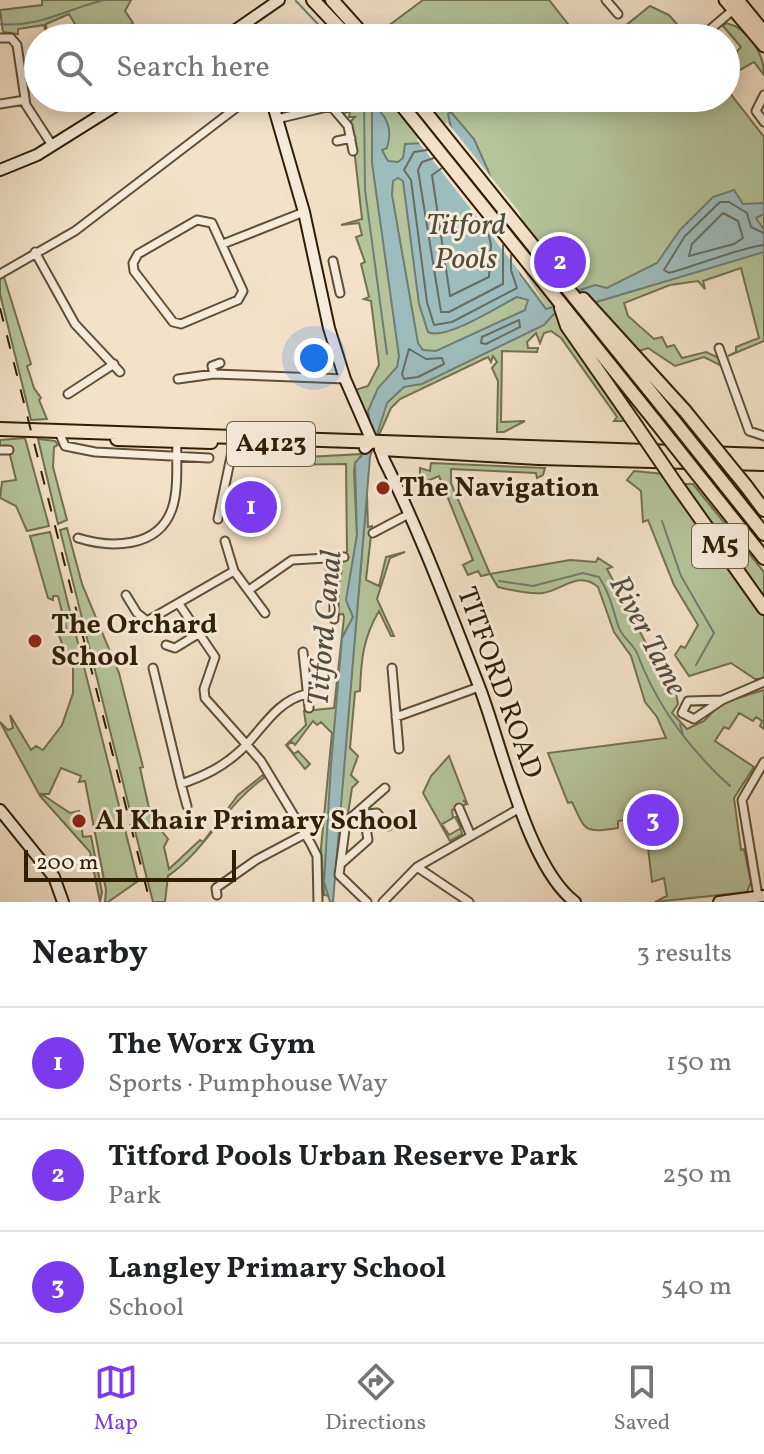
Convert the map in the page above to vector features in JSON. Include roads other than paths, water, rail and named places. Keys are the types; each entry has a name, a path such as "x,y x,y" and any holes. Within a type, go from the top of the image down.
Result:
{"highway":[{"path":"313,0 336,24"},
{"path":"332,0 353,24"},
{"name":"M5","path":"407,112 559,301 633,421 764,608"},
{"name":"M5","path":"425,112 567,287 589,303 674,421 764,534"},
{"name":"M5","path":"614,339 685,411 764,510"},
{"name":"M5","path":"594,355 655,421 764,558"},
{"name":"A4123","path":"0,429 83,433 95,437 177,437 558,453 764,455"},
{"name":"A4123","path":"177,437 234,442 506,446 558,453"},
{"path":"558,453 586,460 764,464"}],"main road":[{"path":"732,3 764,32"},
{"path":"732,3 764,46"}],"street":[{"path":"251,24 279,0"},
{"path":"606,0 618,14"},
{"path":"713,24 732,3"},
{"path":"0,38 11,38 17,45 24,93"},
{"path":"764,95 756,111 764,122"},
{"path":"0,104 24,100"},
{"path":"32,112 52,145"},
{"path":"0,170 52,145 105,112"},
{"path":"0,274 75,231 231,112"},
{"name":"TITFORD ROAD","path":"275,112 304,212 318,281 345,379 359,415 391,473 409,514 479,687 520,808 555,879 575,902"},
{"path":"277,119 300,112"},
{"path":"340,112 353,151"},
{"path":"337,141 351,138"},
{"path":"223,244 304,212"},
{"path":"197,220 212,223 223,244 243,291 241,296 186,324 173,322 133,266 138,254 197,220"},
{"path":"35,252 75,324 120,372"},
{"path":"333,261 340,293"},
{"path":"318,281 337,277"},
{"path":"719,348 749,431 764,436"},
{"path":"214,374 212,366 220,363"},
{"path":"68,394 114,364"},
{"path":"178,379 214,374 345,379"},
{"path":"59,432 65,446 95,452 209,458"},
{"path":"78,538 119,545 143,538 158,528 172,508 177,437"},
{"path":"218,519 234,442"},
{"path":"373,533 409,514"},
{"path":"225,541 234,571 265,613"},
{"path":"249,590 292,560 344,557"},
{"path":"330,558 330,570 337,571 334,619"},
{"path":"140,629 147,621 234,571"},
{"path":"126,595 137,613 147,621"},
{"path":"179,604 215,657 205,686 205,698 247,744 317,856 318,902"},
{"path":"166,645 175,648 198,634"},
{"path":"303,652 300,666 309,708"},
{"path":"153,668 187,806"},
{"path":"392,668 399,749"},
{"path":"722,700 699,717 688,719 682,710 685,702 722,700 764,685"},
{"path":"396,717 479,687"},
{"path":"181,784 212,773 247,744 281,705 306,694"},
{"path":"696,701 701,708 699,717"},
{"path":"719,902 761,896 749,845 743,795 764,762"},
{"path":"367,902 339,875 346,822 385,788"},
{"path":"459,808 471,836"},
{"path":"383,902 417,867 520,808"},
{"path":"340,865 368,840 365,822 368,814 377,813 388,826"},
{"path":"1,814 54,877 63,902"},
{"path":"217,895 216,888 256,860 305,834"},
{"path":"417,867 469,902"}],"water":[{"name":"Titford Pools","path":"372,112 382,113 389,129 387,148 382,150 388,161 398,162 403,158 405,144 423,143 451,128 448,114 451,112 474,139 488,170 521,275 546,309 581,298 580,290 595,285 607,288 657,263 680,230 713,197 734,190 743,204 764,203 764,214 756,218 764,230 764,252 553,315 544,325 422,384 404,387 387,403 370,457 333,902 330,902 324,882 342,638 353,617 346,600 357,535 355,463 363,454 371,429 368,411 378,388 397,367 399,356 372,163","holes":["398,178 403,181 419,304 428,332 436,333 459,327 517,297 528,300 525,310 436,351 423,350 418,343 392,195 393,181"]}],"waterway":[{"name":"River Tame","path":"0,24 28,23 105,0"},
{"name":"River Tame","path":"296,1 318,24"},
{"name":"River Tame","path":"364,112 365,190 387,354"},
{"path":"662,521 681,576 714,633 696,665"},
{"name":"River Tame","path":"499,581 533,586 583,573 599,577 621,632 635,650 664,707 687,741 730,786"},
{"name":"River Tame","path":"680,724 683,735"}],"railway":[{"path":"0,308 150,902"}],"place":[{"name":"Titford Pools Urban Reserve Park","path":"560,262"},
{"name":"The Navigation","path":"383,488"},
{"name":"The Worx Gym","path":"251,507"},
{"name":"The Orchard School","path":"35,641"},
{"name":"Langley Primary School","path":"653,820"},
{"name":"Al Khair Primary School","path":"79,821"}],"water label":[{"name":"Titford Canal","path":"326,628"}]}
